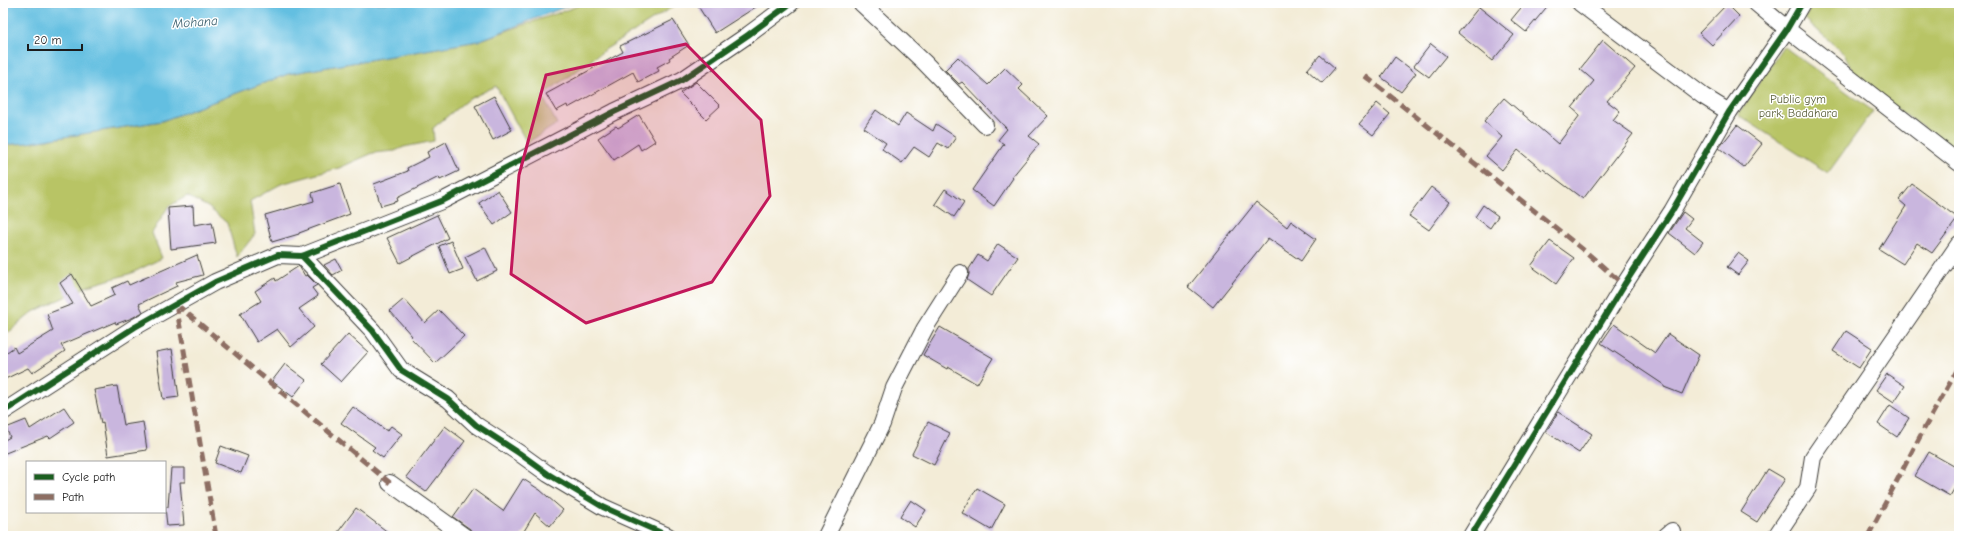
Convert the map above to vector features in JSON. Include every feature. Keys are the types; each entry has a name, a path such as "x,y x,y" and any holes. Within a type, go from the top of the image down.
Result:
{"street":[{"path":"3,412 135,327 215,282 278,255 302,256 444,200 606,116 682,80 748,35 791,3"},
{"path":"861,3 924,62 985,125"},
{"path":"1580,3 1702,96 1729,112"},
{"path":"1756,3 1787,29 1959,163"},
{"path":"1471,536 1624,285 1672,211 1729,112 1787,29 1802,3"},
{"path":"1776,536 1808,488 1813,457 1959,244"},
{"path":"302,256 373,331 401,370 448,399 476,425 548,474 603,507 668,536"},
{"path":"826,536 882,424 894,388 925,328 960,273"},
{"path":"390,483 464,536"}],"highlighted area":[{"path":"686,44 761,120 770,196 712,282 586,323 511,274 519,175 546,75"}],"green space":[{"path":"586,3 679,3 606,49 542,95 557,124 527,143 496,86 467,100 433,128 434,141 404,147 395,151 373,153 339,168 281,184 250,201 255,234 237,257 227,223 208,207 187,196 168,207 152,233 162,258 132,273 88,286 33,312 3,337 3,145 27,143 162,121 288,74 478,41"},
{"path":"1812,3 1959,3 1959,151 1955,151 1856,79 1844,54 1805,19"},
{"name":"Public gym park, Badahara","path":"1783,46 1873,111 1828,173 1738,115"}],"water":[{"name":"Mohana","path":"3,3 575,3 478,41 288,74 162,121 27,143 3,145"}],"building":[{"path":"696,3 762,3 715,33"},
{"path":"1525,3 1550,3 1526,32 1511,20"},
{"path":"1727,4 1739,16 1712,45 1699,33"},
{"path":"1479,7 1514,35 1492,61 1458,33"},
{"path":"673,20 689,45 669,58 670,60 657,67 659,71 638,82 633,72 568,108 567,105 556,111 546,94 623,52 620,46"},
{"path":"1603,40 1635,68 1607,101 1620,111 1613,120 1633,134 1583,199 1543,169 1542,170 1518,150 1502,170 1486,156 1502,137 1484,121 1504,98 1558,144 1580,115 1572,108 1594,81 1580,69"},
{"path":"1431,44 1446,56 1429,77 1414,66"},
{"path":"1320,55 1335,68 1322,83 1307,70"},
{"path":"958,57 988,85 1005,68 1023,85 1019,89 1048,116 1029,136 1039,144 1012,177 1013,178 994,206 972,190 1004,144 998,140 1007,129 962,82 959,84 945,70"},
{"path":"1395,57 1416,73 1401,92 1381,77"},
{"path":"696,82 720,106 706,119 680,93"},
{"path":"494,96 512,130 493,140 475,106"},
{"path":"1377,103 1390,114 1373,135 1359,124"},
{"path":"876,110 898,126 906,113 933,131 936,124 956,137 948,149 938,143 929,157 914,147 902,163 882,149 886,143 864,128"},
{"path":"639,115 655,141 641,150 638,144 614,160 598,138 616,126 618,128"},
{"path":"1737,125 1762,144 1744,167 1719,148"},
{"path":"446,142 459,171 440,180 439,177 397,198 398,201 381,206 374,184 408,171 407,168 429,157 427,152"},
{"path":"340,184 350,214 299,234 272,242 265,215 314,201 312,193"},
{"path":"1912,184 1958,218 1932,253 1917,243 1903,264 1879,249 1906,206 1899,200"},
{"path":"1431,187 1450,202 1429,230 1409,216"},
{"path":"945,189 964,202 954,217 935,204"},
{"path":"498,190 512,212 494,225 479,203"},
{"path":"1256,202 1287,227 1291,221 1316,239 1301,261 1268,238 1213,307 1188,287"},
{"path":"1483,205 1498,216 1490,228 1475,217"},
{"path":"193,206 194,225 212,222 216,243 171,249 168,208"},
{"path":"1683,212 1692,219 1685,228 1703,242 1695,253 1669,233"},
{"path":"437,215 448,238 400,263 387,238"},
{"path":"451,241 463,269 450,274 439,246"},
{"path":"1550,241 1574,258 1556,284 1531,266"},
{"path":"998,244 1018,257 991,296 967,280 969,269 978,255 987,261"},
{"path":"485,247 497,271 477,281 465,257"},
{"path":"1738,253 1749,261 1738,275 1727,267"},
{"path":"197,255 203,275 176,282 177,286 139,304 143,312 132,318 116,324 115,322 61,345 65,351 32,373 28,368 3,380 3,355 14,347 17,353 53,331 47,314 73,304 60,283 72,274 91,306 115,295 112,288 127,281 129,285"},
{"path":"336,259 342,270 333,275 324,265"},
{"path":"299,266 305,276 307,275 317,285 312,288 318,296 299,309 314,327 291,347 277,329 257,342 240,314 261,301 255,291 275,278 276,281"},
{"path":"404,299 425,323 439,310 464,336 435,363 410,337 412,336 390,311"},
{"path":"1614,324 1655,353 1668,334 1699,355 1682,394 1664,387 1664,385 1601,343"},
{"path":"940,327 993,358 977,384 948,367 947,369 923,355"},
{"path":"1846,331 1872,348 1859,368 1833,351"},
{"path":"348,334 368,352 341,382 321,364"},
{"path":"172,349 179,397 163,399 156,352"},
{"path":"285,364 306,380 293,397 272,381"},
{"path":"1887,374 1905,386 1894,402 1876,390"},
{"path":"117,386 124,425 143,422 147,450 108,456 103,422 101,423 94,390"},
{"path":"1890,405 1909,418 1897,437 1878,424"},
{"path":"64,407 74,422 50,438 48,436 3,454 3,441 10,437 6,428 26,420 30,429"},
{"path":"353,407 387,431 391,426 402,434 383,458 372,450 375,447 341,423"},
{"path":"1558,412 1592,434 1579,453 1546,432"},
{"path":"928,422 950,433 934,465 912,454"},
{"path":"445,426 465,441 426,492 406,477"},
{"path":"221,446 248,456 241,473 215,463"},
{"path":"1929,452 1959,469 1959,481 1950,496 1915,476"},
{"path":"171,468 185,468 185,482 180,482 184,525 167,526 166,513 166,507 168,507"},
{"path":"1768,469 1785,479 1757,522 1741,512"},
{"path":"523,479 540,490 563,510 550,526 535,513 521,536 473,536 470,529 453,517 473,489 503,511"},
{"path":"977,488 1005,504 991,530 962,513"},
{"path":"911,500 926,510 915,527 900,517"},
{"path":"356,508 393,536 335,536"}],"marked path":[{"path":"1365,76 1586,252 1624,285"},
{"path":"176,304 390,483"},
{"path":"176,304 216,536"},
{"path":"1868,536 1925,427 1959,367"}],"cycle path":[{"path":"3,412 135,327 215,282 278,255 302,256 444,200 614,112 682,80 748,35 791,3"},
{"path":"1471,536 1624,285 1672,211 1729,112 1787,29 1802,3"},
{"path":"302,256 373,331 401,370 448,399 476,425 548,474 603,507 668,536"}]}
